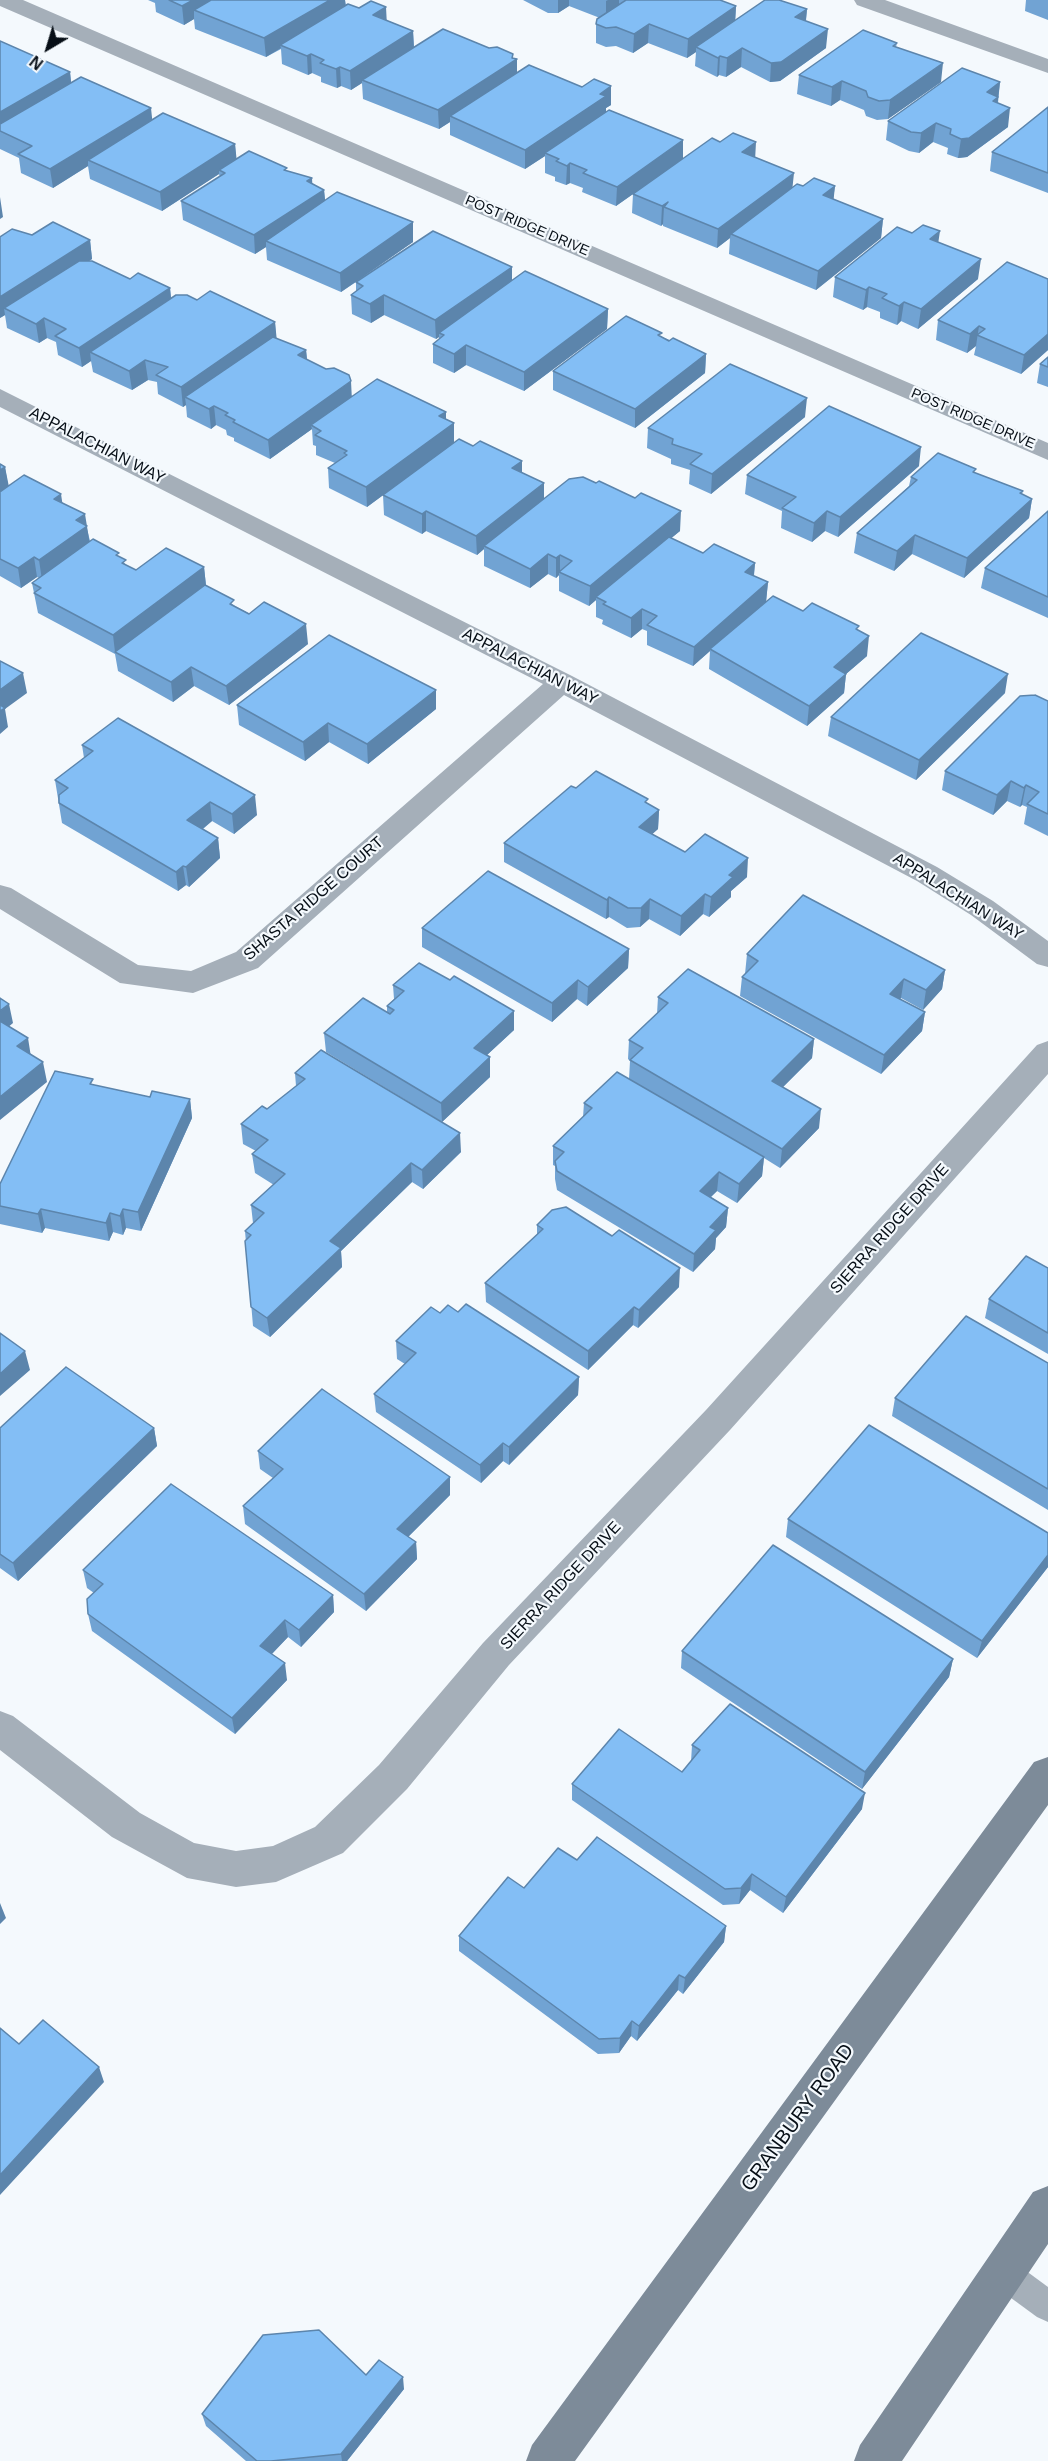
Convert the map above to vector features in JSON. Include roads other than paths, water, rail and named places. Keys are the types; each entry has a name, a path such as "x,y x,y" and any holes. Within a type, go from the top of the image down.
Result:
{"main road":[{"name":"GRANBURY ROAD","path":"548,2461 1048,1774"},
{"path":"876,2461 1048,2207"}],"street":[{"path":"865,0 1048,66"},
{"name":"POST RIDGE DRIVE","path":"7,2 1048,452"},
{"name":"APPALACHIAN WAY","path":"0,397 562,682 927,873 982,908 1048,956"},
{"name":"SHASTA RIDGE COURT","path":"0,895 131,975 193,982 247,960 562,682"},
{"name":"SIERRA RIDGE DRIVE","path":"0,1728 126,1825 187,1860 236,1869 276,1864 329,1840 393,1777 496,1654 718,1420 1048,1053"}],"lane":[{"path":"1004,2273 1048,2306"}]}
